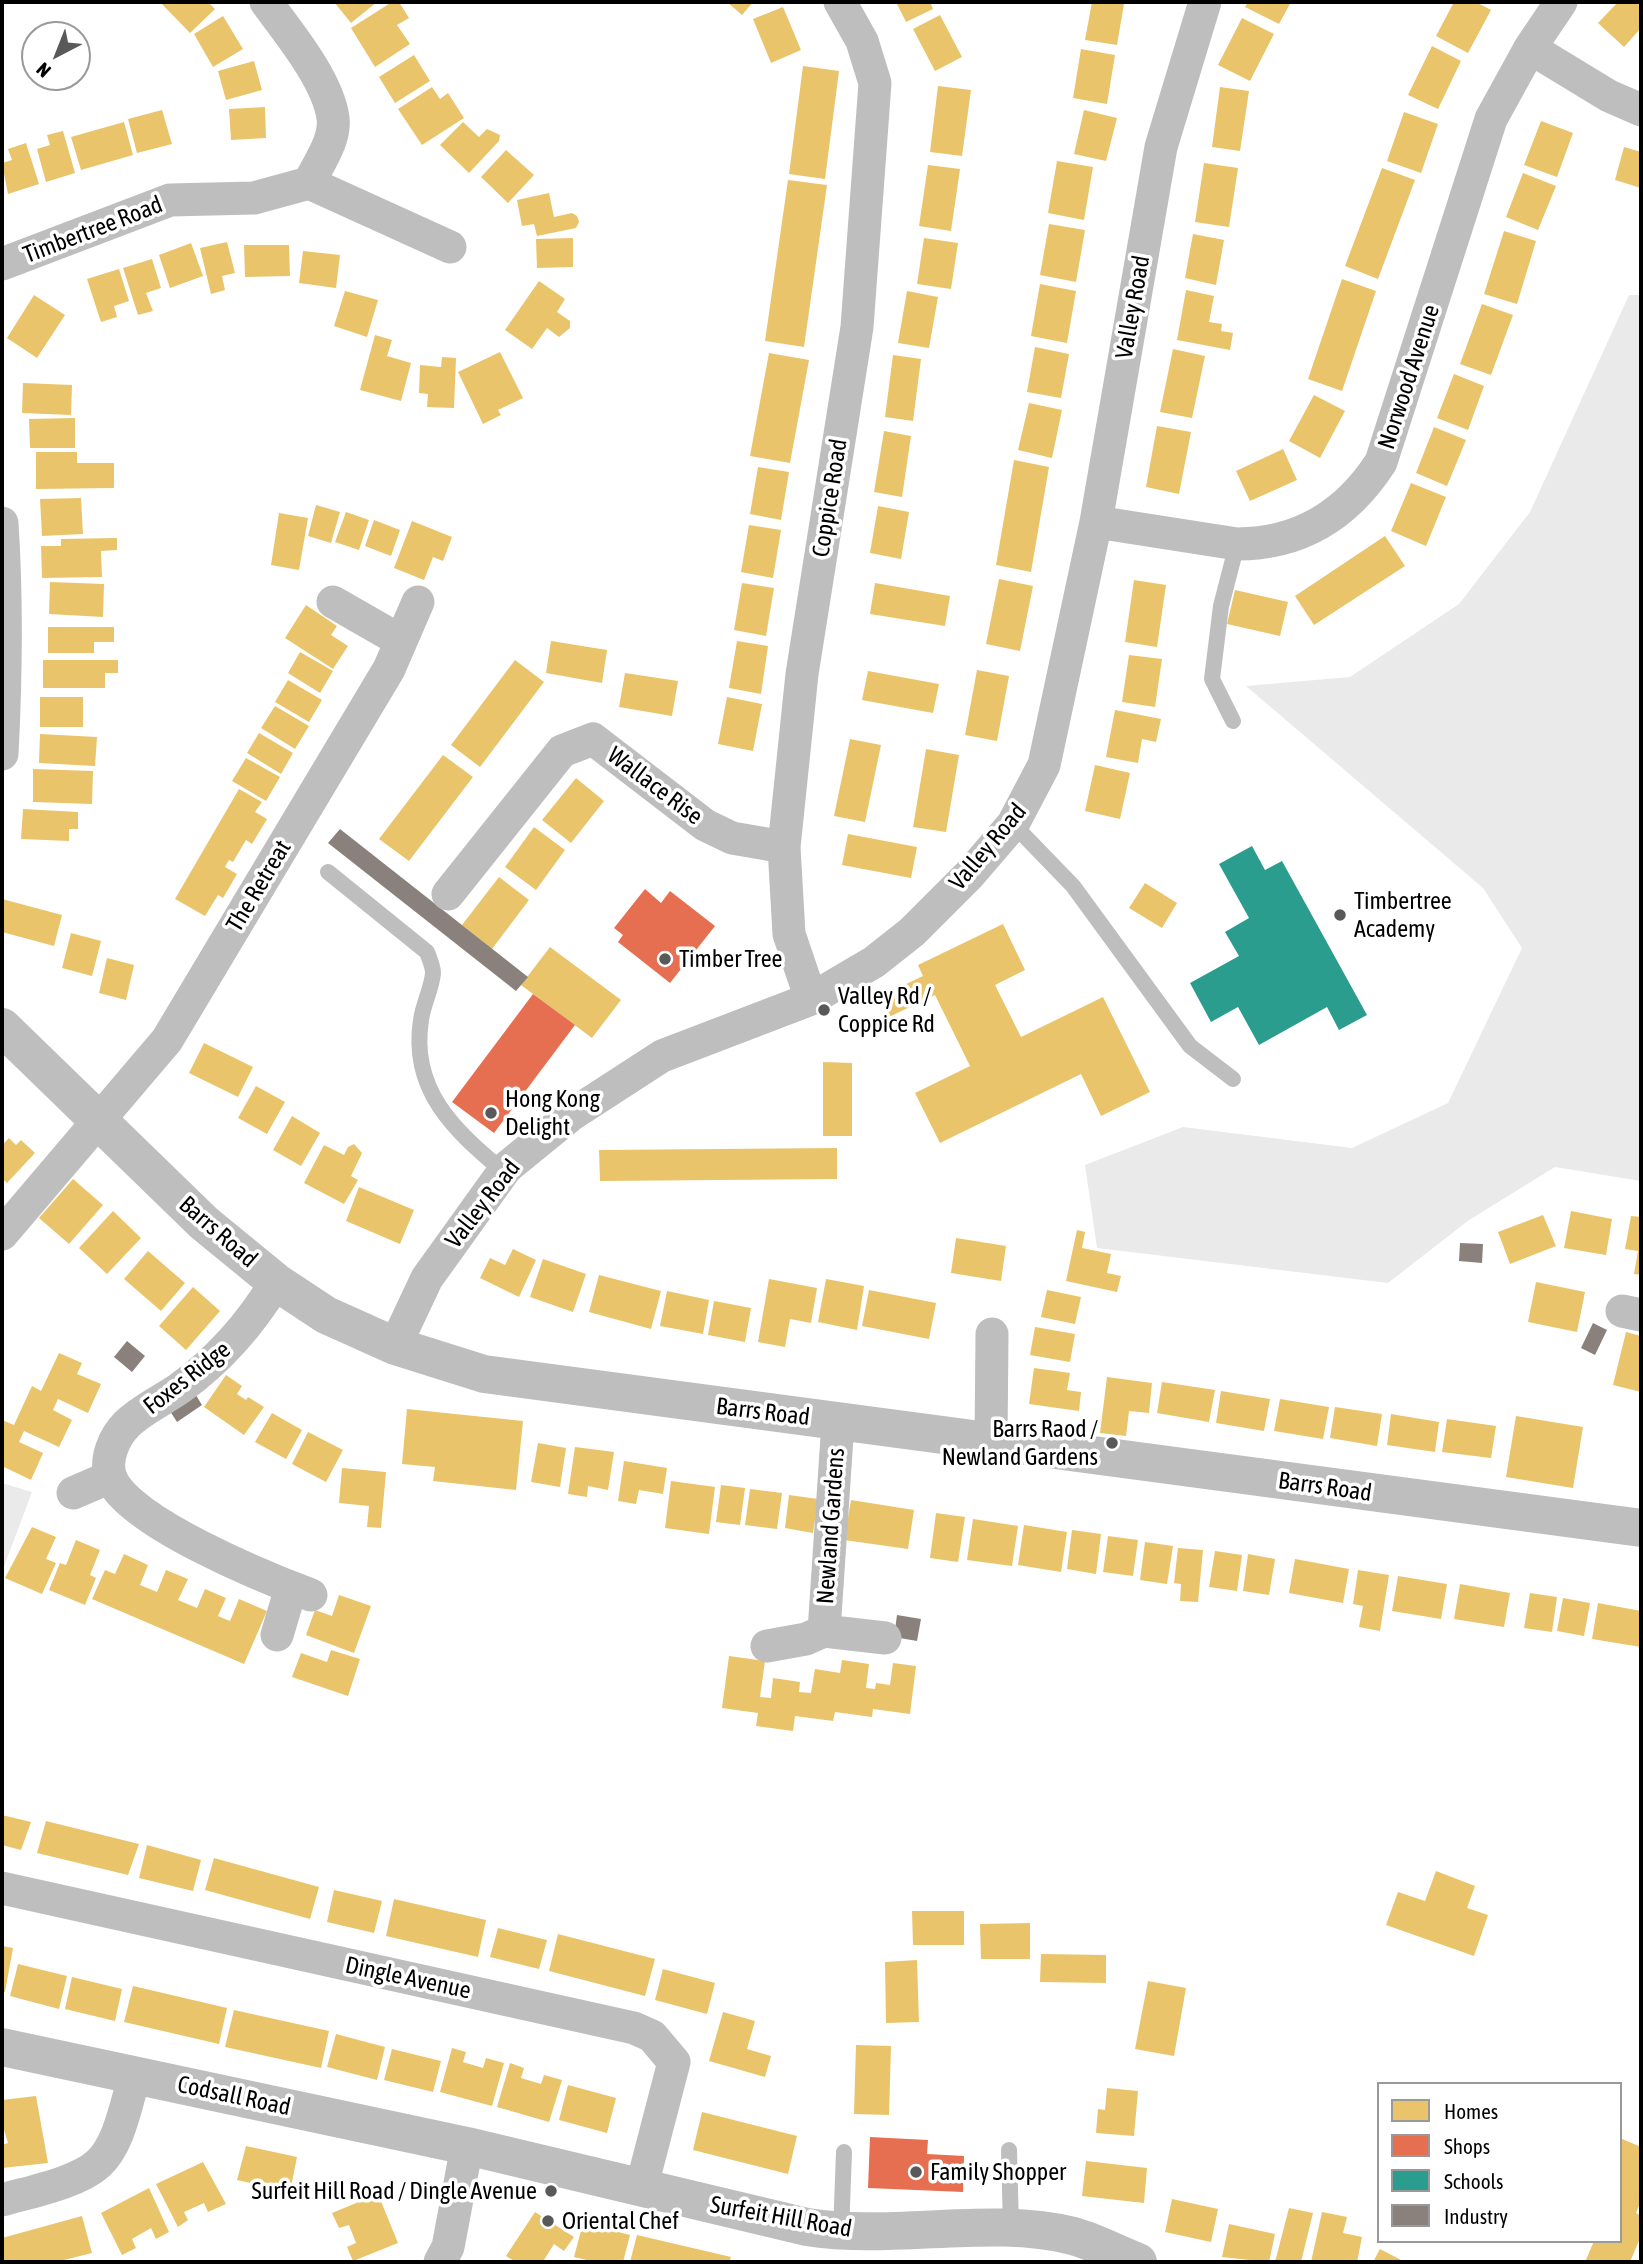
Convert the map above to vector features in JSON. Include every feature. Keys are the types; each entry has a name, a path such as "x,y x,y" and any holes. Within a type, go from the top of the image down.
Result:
{"street":[{"path":"266,2 318,79 333,119 327,147 309,183 450,247"},
{"name":"Coppice Road","path":"811,999 789,934 784,847 802,674 857,327 875,83 862,41 840,2"},
{"name":"Valley Road","path":"395,1346 427,1278 503,1171 571,1115 663,1056 811,999 874,962 912,932 970,874 1013,824 1044,765 1096,522 1161,147 1205,2"},
{"name":"Norwood Avenue","path":"1096,522 1237,544 1276,541 1314,528 1352,500 1381,462 1491,119 1531,48 1562,2"},
{"path":"1531,48 1609,96 1641,110"},
{"name":"Timbertree Road","path":"2,264 170,200 254,198 309,183"},
{"path":"2,523 6,579 6,685 2,754"},
{"path":"333,602 401,641"},
{"name":"The Retreat","path":"2,1234 167,1041 389,669 418,602"},
{"name":"Wallace Rise","path":"451,877 562,751 593,739 705,825 732,838 784,847"},
{"name":"Barrs Road","path":"2,1027 204,1223 276,1282 326,1315 395,1346 484,1374 1641,1528"},
{"name":"Foxes Ridge","path":"110,1477 108,1459 113,1444 127,1423 182,1387 235,1342 276,1282"},
{"path":"991,1442 992,1334"},
{"name":"Newland Gardens","path":"824,1631 838,1422"},
{"path":"73,1493 110,1477 119,1492 172,1533 301,1591 277,1635"},
{"name":"Newland Gardens","path":"766,1646 806,1639 824,1631 884,1638"},
{"name":"Dingle Avenue","path":"2,1888 634,2028 652,2036 674,2062 641,2189"},
{"name":"Codsall Road","path":"2,2047 467,2146"},
{"path":"2,2200 82,2174 99,2164 114,2140 135,2075"},
{"path":"440,2262 448,2247 467,2146"},
{"name":"Surfeit Hill Road","path":"467,2146 641,2189 841,2232 1011,2230 1073,2236 1138,2262"}],"lane":[{"path":"1233,722 1212,678 1221,606 1237,544"},
{"path":"1013,824 1073,886 1190,1046 1233,1079"},
{"path":"328,872 428,952 433,972 420,1023 419,1060 435,1103 470,1143 503,1171"},
{"path":"1009,2150 1011,2230"},
{"path":"841,2232 844,2152"}],"shaded area":[{"path":"1629,295 1641,295 1641,1181 1555,1167 1469,1220 1388,1283 1097,1248 1085,1165 1183,1127 1352,1148 1448,1103 1522,948 1483,888 1246,686 1350,677 1459,604 1530,512"},
{"path":"2,1483 32,1492 2,1572"}],"building: Homes":[{"path":"160,2 208,2 215,9 190,33"},
{"path":"334,2 377,2 351,23"},
{"path":"392,2 399,2 409,18 397,25 410,44 375,67 351,28"},
{"path":"727,2 753,2 742,15"},
{"path":"896,2 930,2 933,9 906,22"},
{"path":"1092,2 1124,4 1117,45 1085,40"},
{"path":"1248,2 1291,2 1279,24 1245,7"},
{"path":"1454,2 1476,2 1491,10 1468,53 1436,36"},
{"path":"1618,2 1641,2 1641,28 1624,47 1598,23"},
{"path":"783,7 801,50 771,63 753,19"},
{"path":"940,15 962,57 935,71 913,29"},
{"path":"223,16 243,49 213,67 194,34"},
{"path":"1242,18 1274,34 1250,81 1218,65"},
{"path":"1432,46 1461,61 1438,109 1408,95"},
{"path":"1081,49 1115,55 1107,104 1073,98"},
{"path":"414,55 430,81 395,103 379,77"},
{"path":"254,61 262,90 226,100 218,71"},
{"path":"803,66 839,71 825,179 789,174"},
{"path":"938,86 971,90 962,156 930,152"},
{"path":"432,87 440,99 448,93 464,118 422,145 398,109"},
{"path":"1220,87 1249,91 1240,151 1212,147"},
{"path":"265,107 266,138 231,140 229,109"},
{"path":"162,110 172,144 137,153 128,119"},
{"path":"1084,110 1117,118 1106,161 1074,154"},
{"path":"1404,112 1438,124 1421,173 1387,161"},
{"path":"1541,121 1573,133 1557,177 1524,165"},
{"path":"124,122 133,155 81,170 71,137"},
{"path":"463,122 479,137 487,129 500,135 499,141 469,173 440,145"},
{"path":"63,131 75,173 46,182 37,149 50,145 47,135"},
{"path":"26,143 39,184 8,194 2,163 12,160 8,149"},
{"path":"1624,147 1641,152 1641,188 1615,180"},
{"path":"506,150 534,175 508,203 481,177"},
{"path":"1057,161 1093,167 1084,220 1048,213"},
{"path":"1204,163 1238,168 1229,227 1195,222"},
{"path":"928,165 960,169 951,231 919,226"},
{"path":"1382,168 1415,180 1378,279 1345,266"},
{"path":"1523,173 1556,186 1538,230 1506,217"},
{"path":"788,180 827,185 804,347 765,341"},
{"path":"549,193 554,217 572,213 577,216 579,222 576,228 537,236 534,224 522,226 517,200"},
{"path":"1049,224 1085,230 1076,282 1040,275"},
{"path":"1504,231 1536,241 1517,304 1484,294"},
{"path":"1193,234 1224,240 1216,285 1185,278"},
{"path":"573,238 573,267 537,268 536,239"},
{"path":"924,238 958,243 951,289 917,284"},
{"path":"227,242 235,273 222,276 225,290 211,294 200,248"},
{"path":"191,243 203,276 170,288 159,255"},
{"path":"244,245 289,245 290,276 245,277"},
{"path":"303,251 340,255 336,288 299,283"},
{"path":"152,259 161,288 146,293 153,311 138,315 123,268"},
{"path":"119,269 129,301 114,306 117,317 101,322 87,279"},
{"path":"1342,279 1376,291 1342,391 1308,379"},
{"path":"539,281 565,299 557,312 570,321 570,328 559,337 547,328 532,349 505,330"},
{"path":"1040,284 1076,291 1067,343 1031,336"},
{"path":"1186,290 1214,296 1209,322 1222,324 1221,331 1233,333 1230,350 1177,340"},
{"path":"345,291 378,300 367,337 334,326"},
{"path":"907,291 938,297 929,348 898,343"},
{"path":"34,295 65,315 37,358 7,338"},
{"path":"1482,304 1513,315 1491,375 1460,364"},
{"path":"375,335 392,340 387,356 411,363 401,401 360,390"},
{"path":"1035,347 1069,354 1061,398 1027,392"},
{"path":"1173,349 1205,356 1192,418 1160,412"},
{"path":"500,352 523,398 498,410 501,415 483,424 458,372"},
{"path":"769,353 809,360 790,463 750,456"},
{"path":"893,355 921,359 913,421 885,417"},
{"path":"442,357 456,358 454,408 427,407 428,394 419,393 420,365 441,367"},
{"path":"1454,374 1484,386 1468,430 1437,418"},
{"path":"23,383 72,385 71,415 22,413"},
{"path":"1314,395 1345,411 1320,458 1289,441"},
{"path":"1029,403 1062,410 1052,458 1018,450"},
{"path":"75,418 75,448 30,448 29,419"},
{"path":"1157,426 1191,432 1179,494 1146,487"},
{"path":"1434,427 1466,440 1447,486 1416,473"},
{"path":"884,431 911,436 902,497 874,492"},
{"path":"1283,449 1297,480 1250,501 1236,471"},
{"path":"36,452 77,452 77,463 114,463 114,488 36,489"},
{"path":"1014,460 1049,467 1031,572 996,565"},
{"path":"758,467 789,472 781,520 750,514"},
{"path":"1411,483 1446,497 1426,546 1391,531"},
{"path":"81,498 83,534 42,536 40,499"},
{"path":"316,505 340,512 331,543 308,536"},
{"path":"878,506 909,512 901,559 870,553"},
{"path":"346,512 369,520 359,550 335,542"},
{"path":"279,513 308,518 299,570 271,565"},
{"path":"374,520 400,530 391,556 365,546"},
{"path":"412,521 452,537 443,561 433,557 424,580 394,568"},
{"path":"749,525 781,530 773,578 741,572"},
{"path":"1385,536 1405,566 1314,625 1295,596"},
{"path":"117,538 117,550 101,551 102,577 42,578 41,546 61,546 61,539"},
{"path":"999,579 1033,586 1020,651 986,644"},
{"path":"1134,580 1166,585 1157,647 1125,642"},
{"path":"50,582 104,584 103,617 49,614"},
{"path":"742,583 774,588 766,636 734,630"},
{"path":"875,583 950,596 945,626 870,614"},
{"path":"1235,590 1288,602 1280,636 1227,624"},
{"path":"306,605 337,626 331,635 348,646 333,669 285,638"},
{"path":"48,627 114,627 114,642 94,642 94,653 48,653"},
{"path":"551,641 607,650 602,683 546,673"},
{"path":"737,641 768,646 761,694 729,688"},
{"path":"300,652 333,671 320,693 288,673"},
{"path":"1129,655 1162,659 1155,707 1122,702"},
{"path":"43,660 118,660 118,673 105,673 105,688 43,688"},
{"path":"515,660 544,682 480,767 451,745"},
{"path":"977,670 1009,676 997,741 965,735"},
{"path":"868,671 939,684 933,713 862,700"},
{"path":"625,673 678,681 672,716 619,707"},
{"path":"288,680 322,700 309,722 275,702"},
{"path":"40,697 83,697 83,727 40,727"},
{"path":"727,697 762,704 753,751 718,744"},
{"path":"275,706 309,726 295,749 261,728"},
{"path":"1115,710 1161,719 1156,742 1142,739 1138,763 1106,757"},
{"path":"259,733 293,753 281,774 247,753"},
{"path":"40,734 97,737 95,766 39,763"},
{"path":"850,739 881,745 865,822 834,816"},
{"path":"926,749 959,755 946,832 913,827"},
{"path":"443,755 473,777 409,861 379,839"},
{"path":"246,758 280,777 266,801 232,781"},
{"path":"1095,765 1130,773 1120,819 1085,811"},
{"path":"33,769 93,771 92,804 33,802"},
{"path":"576,778 604,801 571,843 542,820"},
{"path":"239,789 262,802 255,812 267,819 252,844 246,840 233,862 229,860 225,867 237,874 223,898 218,895 205,916 175,899"},
{"path":"23,809 78,812 78,829 69,829 69,841 21,839"},
{"path":"534,827 565,850 536,890 505,867"},
{"path":"848,834 917,847 911,878 842,865"},
{"path":"499,877 529,900 492,949 462,925"},
{"path":"1145,883 1177,903 1162,928 1129,908"},
{"path":"2,899 62,915 54,946 2,932"},
{"path":"1003,924 1025,970 995,985 1021,1037 1103,997 1150,1092 1101,1116 1081,1074 940,1143 915,1093 970,1066 935,995 889,1017 879,997 923,976 918,965"},
{"path":"71,933 101,941 92,976 62,968"},
{"path":"550,947 621,1000 592,1038 521,985"},
{"path":"107,958 134,965 126,1000 99,993"},
{"path":"204,1043 253,1067 238,1097 189,1073"},
{"path":"823,1062 852,1063 852,1136 823,1136"},
{"path":"256,1086 285,1102 267,1134 238,1118"},
{"path":"292,1116 320,1133 301,1166 273,1150"},
{"path":"9,1138 16,1145 21,1140 35,1153 7,1183 2,1178 2,1145"},
{"path":"354,1144 362,1153 351,1176 358,1180 344,1204 304,1183 324,1145 344,1155 348,1147"},
{"path":"837,1148 837,1179 600,1181 599,1150"},
{"path":"73,1179 103,1205 69,1244 39,1218"},
{"path":"359,1187 414,1210 400,1244 346,1221"},
{"path":"113,1211 141,1238 107,1274 79,1248"},
{"path":"1571,1211 1612,1219 1606,1255 1564,1248"},
{"path":"1543,1215 1556,1246 1510,1264 1498,1232"},
{"path":"1631,1216 1641,1217 1641,1275 1634,1274 1638,1251 1625,1249"},
{"path":"1077,1230 1085,1232 1082,1248 1111,1254 1107,1273 1121,1276 1117,1292 1066,1281"},
{"path":"956,1238 1006,1246 1001,1281 951,1273"},
{"path":"513,1249 536,1260 519,1297 480,1278 490,1258 505,1265"},
{"path":"148,1251 185,1283 161,1311 124,1279"},
{"path":"543,1259 586,1274 573,1312 530,1297"},
{"path":"599,1275 661,1291 651,1329 589,1312"},
{"path":"769,1279 817,1288 811,1323 790,1319 785,1347 758,1342"},
{"path":"826,1279 864,1286 857,1330 818,1322"},
{"path":"1536,1282 1585,1292 1577,1332 1528,1322"},
{"path":"193,1287 220,1311 186,1350 159,1326"},
{"path":"869,1290 936,1303 929,1339 862,1326"},
{"path":"1047,1290 1081,1297 1075,1324 1041,1317"},
{"path":"667,1291 709,1300 703,1334 660,1326"},
{"path":"714,1301 751,1308 745,1342 708,1335"},
{"path":"1035,1327 1075,1334 1070,1362 1030,1355"},
{"path":"1626,1332 1641,1336 1641,1392 1613,1385"},
{"path":"59,1353 82,1363 77,1374 101,1384 88,1413 58,1399 53,1410 72,1420 59,1447 24,1431 19,1442 43,1453 31,1480 2,1466 2,1420 14,1425 32,1386 41,1391"},
{"path":"1034,1368 1070,1373 1067,1390 1081,1392 1079,1411 1029,1404"},
{"path":"226,1375 242,1386 237,1394 264,1407 244,1435 204,1407"},
{"path":"1107,1377 1152,1383 1149,1413 1129,1411 1126,1436 1100,1433"},
{"path":"1162,1382 1215,1390 1209,1422 1157,1413"},
{"path":"1221,1391 1270,1399 1264,1431 1216,1423"},
{"path":"1280,1399 1329,1407 1323,1439 1274,1431"},
{"path":"1335,1407 1382,1414 1377,1446 1330,1438"},
{"path":"407,1409 523,1421 516,1490 433,1481 435,1467 402,1464"},
{"path":"272,1413 302,1430 286,1459 255,1442"},
{"path":"1391,1414 1439,1422 1435,1452 1387,1445"},
{"path":"1516,1416 1583,1427 1573,1488 1506,1477"},
{"path":"1447,1419 1496,1426 1491,1458 1442,1452"},
{"path":"308,1432 343,1450 326,1482 292,1464"},
{"path":"538,1443 566,1448 560,1487 531,1482"},
{"path":"575,1447 614,1452 608,1490 588,1486 587,1497 568,1494"},
{"path":"624,1461 667,1468 663,1494 639,1490 636,1504 618,1501"},
{"path":"342,1468 386,1472 381,1528 367,1527 369,1506 339,1503"},
{"path":"671,1481 715,1487 709,1534 665,1528"},
{"path":"721,1485 745,1488 740,1525 716,1522"},
{"path":"750,1489 782,1493 777,1529 745,1525"},
{"path":"789,1495 818,1499 813,1533 785,1528"},
{"path":"851,1500 914,1510 908,1549 844,1540"},
{"path":"936,1513 965,1517 958,1562 930,1558"},
{"path":"973,1519 1018,1526 1012,1566 967,1560"},
{"path":"1024,1525 1067,1532 1061,1572 1018,1565"},
{"path":"32,1527 56,1537 46,1559 56,1563 42,1594 5,1578"},
{"path":"1072,1530 1101,1534 1096,1574 1067,1569"},
{"path":"1108,1536 1138,1540 1133,1576 1103,1572"},
{"path":"76,1540 100,1550 90,1575 96,1578 85,1605 49,1590 60,1563 66,1565"},
{"path":"1145,1542 1173,1546 1167,1584 1140,1580"},
{"path":"1178,1548 1203,1550 1198,1602 1180,1601 1181,1584 1174,1583"},
{"path":"1215,1551 1242,1555 1237,1591 1209,1587"},
{"path":"124,1554 148,1565 140,1585 157,1592 166,1570 188,1579 178,1600 197,1608 205,1589 226,1598 218,1616 230,1621 239,1599 267,1611 244,1664 92,1599 105,1570 115,1574"},
{"path":"1248,1554 1275,1559 1269,1595 1243,1591"},
{"path":"1295,1559 1349,1569 1343,1603 1289,1593"},
{"path":"1358,1570 1389,1575 1380,1631 1359,1627 1363,1606 1353,1604"},
{"path":"1398,1576 1447,1584 1441,1619 1392,1611"},
{"path":"1460,1584 1510,1593 1504,1627 1454,1619"},
{"path":"1530,1593 1557,1597 1552,1632 1524,1628"},
{"path":"339,1595 371,1606 354,1653 306,1635 315,1610 332,1616"},
{"path":"1563,1598 1590,1603 1584,1636 1557,1631"},
{"path":"1598,1603 1641,1611 1641,1647 1592,1639"},
{"path":"331,1650 360,1659 348,1696 292,1677 301,1653 327,1662"},
{"path":"729,1656 765,1661 760,1697 771,1698 773,1678 800,1682 799,1692 811,1693 815,1669 840,1673 842,1660 869,1664 866,1688 875,1689 876,1683 890,1685 893,1663 916,1666 910,1714 873,1709 872,1717 835,1712 833,1721 795,1716 793,1731 756,1726 758,1713 722,1708"},
{"path":"2,1815 31,1822 21,1850 2,1845"},
{"path":"46,1821 139,1844 128,1875 37,1853"},
{"path":"147,1845 201,1860 193,1891 139,1878"},
{"path":"214,1858 319,1887 310,1919 205,1890"},
{"path":"1436,1871 1475,1886 1467,1908 1488,1915 1474,1956 1386,1925 1398,1892 1425,1901"},
{"path":"334,1890 382,1901 374,1933 327,1922"},
{"path":"394,1899 486,1920 478,1957 386,1936"},
{"path":"912,1911 964,1911 964,1945 913,1945"},
{"path":"1030,1923 1030,1959 981,1959 980,1924"},
{"path":"498,1928 547,1940 539,1969 490,1957"},
{"path":"558,1934 655,1959 645,1996 549,1971"},
{"path":"2,1946 13,1948 5,1992 2,1991"},
{"path":"1041,1954 1106,1955 1106,1983 1040,1982"},
{"path":"917,1960 919,2022 886,2023 885,1962"},
{"path":"18,1964 67,1976 59,2009 10,1996"},
{"path":"663,1969 715,1983 707,2014 655,2000"},
{"path":"72,1977 122,1989 115,2021 65,2009"},
{"path":"1148,1981 1186,1988 1174,2056 1135,2049"},
{"path":"133,1986 227,2008 219,2044 124,2022"},
{"path":"234,2010 329,2031 321,2068 225,2047"},
{"path":"723,2012 755,2021 747,2049 771,2056 765,2077 709,2061"},
{"path":"336,2034 385,2047 377,2080 327,2067"},
{"path":"856,2045 891,2046 889,2115 854,2114"},
{"path":"452,2048 466,2052 463,2062 483,2068 486,2058 504,2063 492,2106 440,2092"},
{"path":"392,2049 441,2061 433,2092 384,2080"},
{"path":"510,2063 524,2068 521,2078 541,2084 544,2075 562,2080 549,2122 497,2107"},
{"path":"568,2085 616,2098 607,2133 559,2120"},
{"path":"1107,2088 1138,2091 1134,2136 1096,2133 1098,2109 1105,2110"},
{"path":"36,2096 48,2163 2,2168 2,2145 8,2143 2,2123 2,2100"},
{"path":"702,2112 797,2136 788,2174 693,2150"},
{"path":"1622,2139 1641,2147 1641,2201 1636,2213 1641,2216 1641,2236 1630,2262 1585,2262 1593,2243 1622,2243"},
{"path":"246,2146 297,2157 290,2192 237,2180"},
{"path":"1086,2161 1147,2168 1144,2203 1082,2196"},
{"path":"203,2162 226,2204 208,2212 204,2203 184,2212 188,2220 178,2227 156,2184"},
{"path":"149,2188 169,2232 156,2239 151,2228 132,2239 136,2248 122,2255 101,2213"},
{"path":"378,2194 398,2243 353,2261 347,2247 356,2243 349,2225 339,2228 332,2213"},
{"path":"1172,2199 1218,2209 1211,2242 1165,2232"},
{"path":"1289,2208 1313,2213 1301,2262 1275,2262"},
{"path":"535,2212 574,2237 564,2251 554,2244 544,2260 547,2262 516,2262 506,2256"},
{"path":"1322,2212 1347,2217 1343,2233 1362,2237 1357,2262 1311,2262"},
{"path":"82,2216 92,2253 56,2262 2,2262 2,2238"},
{"path":"583,2223 630,2235 623,2262 595,2262 574,2257"},
{"path":"1229,2224 1275,2234 1269,2262 1222,2257"},
{"path":"637,2235 731,2257 729,2262 630,2262"},
{"path":"1380,2249 1405,2262 1373,2262"}],"building: Shops":[{"path":"645,889 661,903 670,891 715,926 670,983 618,942 623,935 614,928"},
{"path":"533,994 575,1025 494,1133 452,1102"},
{"name":"Family Shopper","path":"870,2137 928,2140 927,2154 964,2156 963,2192 868,2188"}],"building: Schools":[{"path":"1252,846 1265,870 1282,861 1367,1015 1339,1030 1327,1007 1259,1045 1238,1007 1211,1022 1190,983 1239,956 1225,932 1249,918 1219,864"}],"building: Industry":[{"path":"340,829 528,977 516,991 328,843"},
{"path":"1460,1243 1483,1244 1482,1263 1459,1261"},
{"path":"1593,1323 1607,1330 1595,1355 1581,1348"},
{"path":"127,1341 145,1356 132,1372 114,1357"},
{"path":"194,1392 202,1405 177,1422 168,1408"},
{"path":"897,1615 921,1619 917,1641 894,1637"}],"place":[{"name":"Timbertree Academy","path":"1340,915"},
{"name":"Timber Tree","path":"665,959"},
{"name":"Valley Rd / Coppice Rd","path":"824,1010"},
{"name":"Hong Kong Delight","path":"491,1113"},
{"name":"Barrs Raod / Newland Gardens","path":"1112,1443"},
{"name":"Family Shopper","path":"916,2172"},
{"name":"Surfeit Hill Road / Dingle Avenue","path":"551,2191"},
{"name":"Oriental Chef","path":"548,2221"}]}
